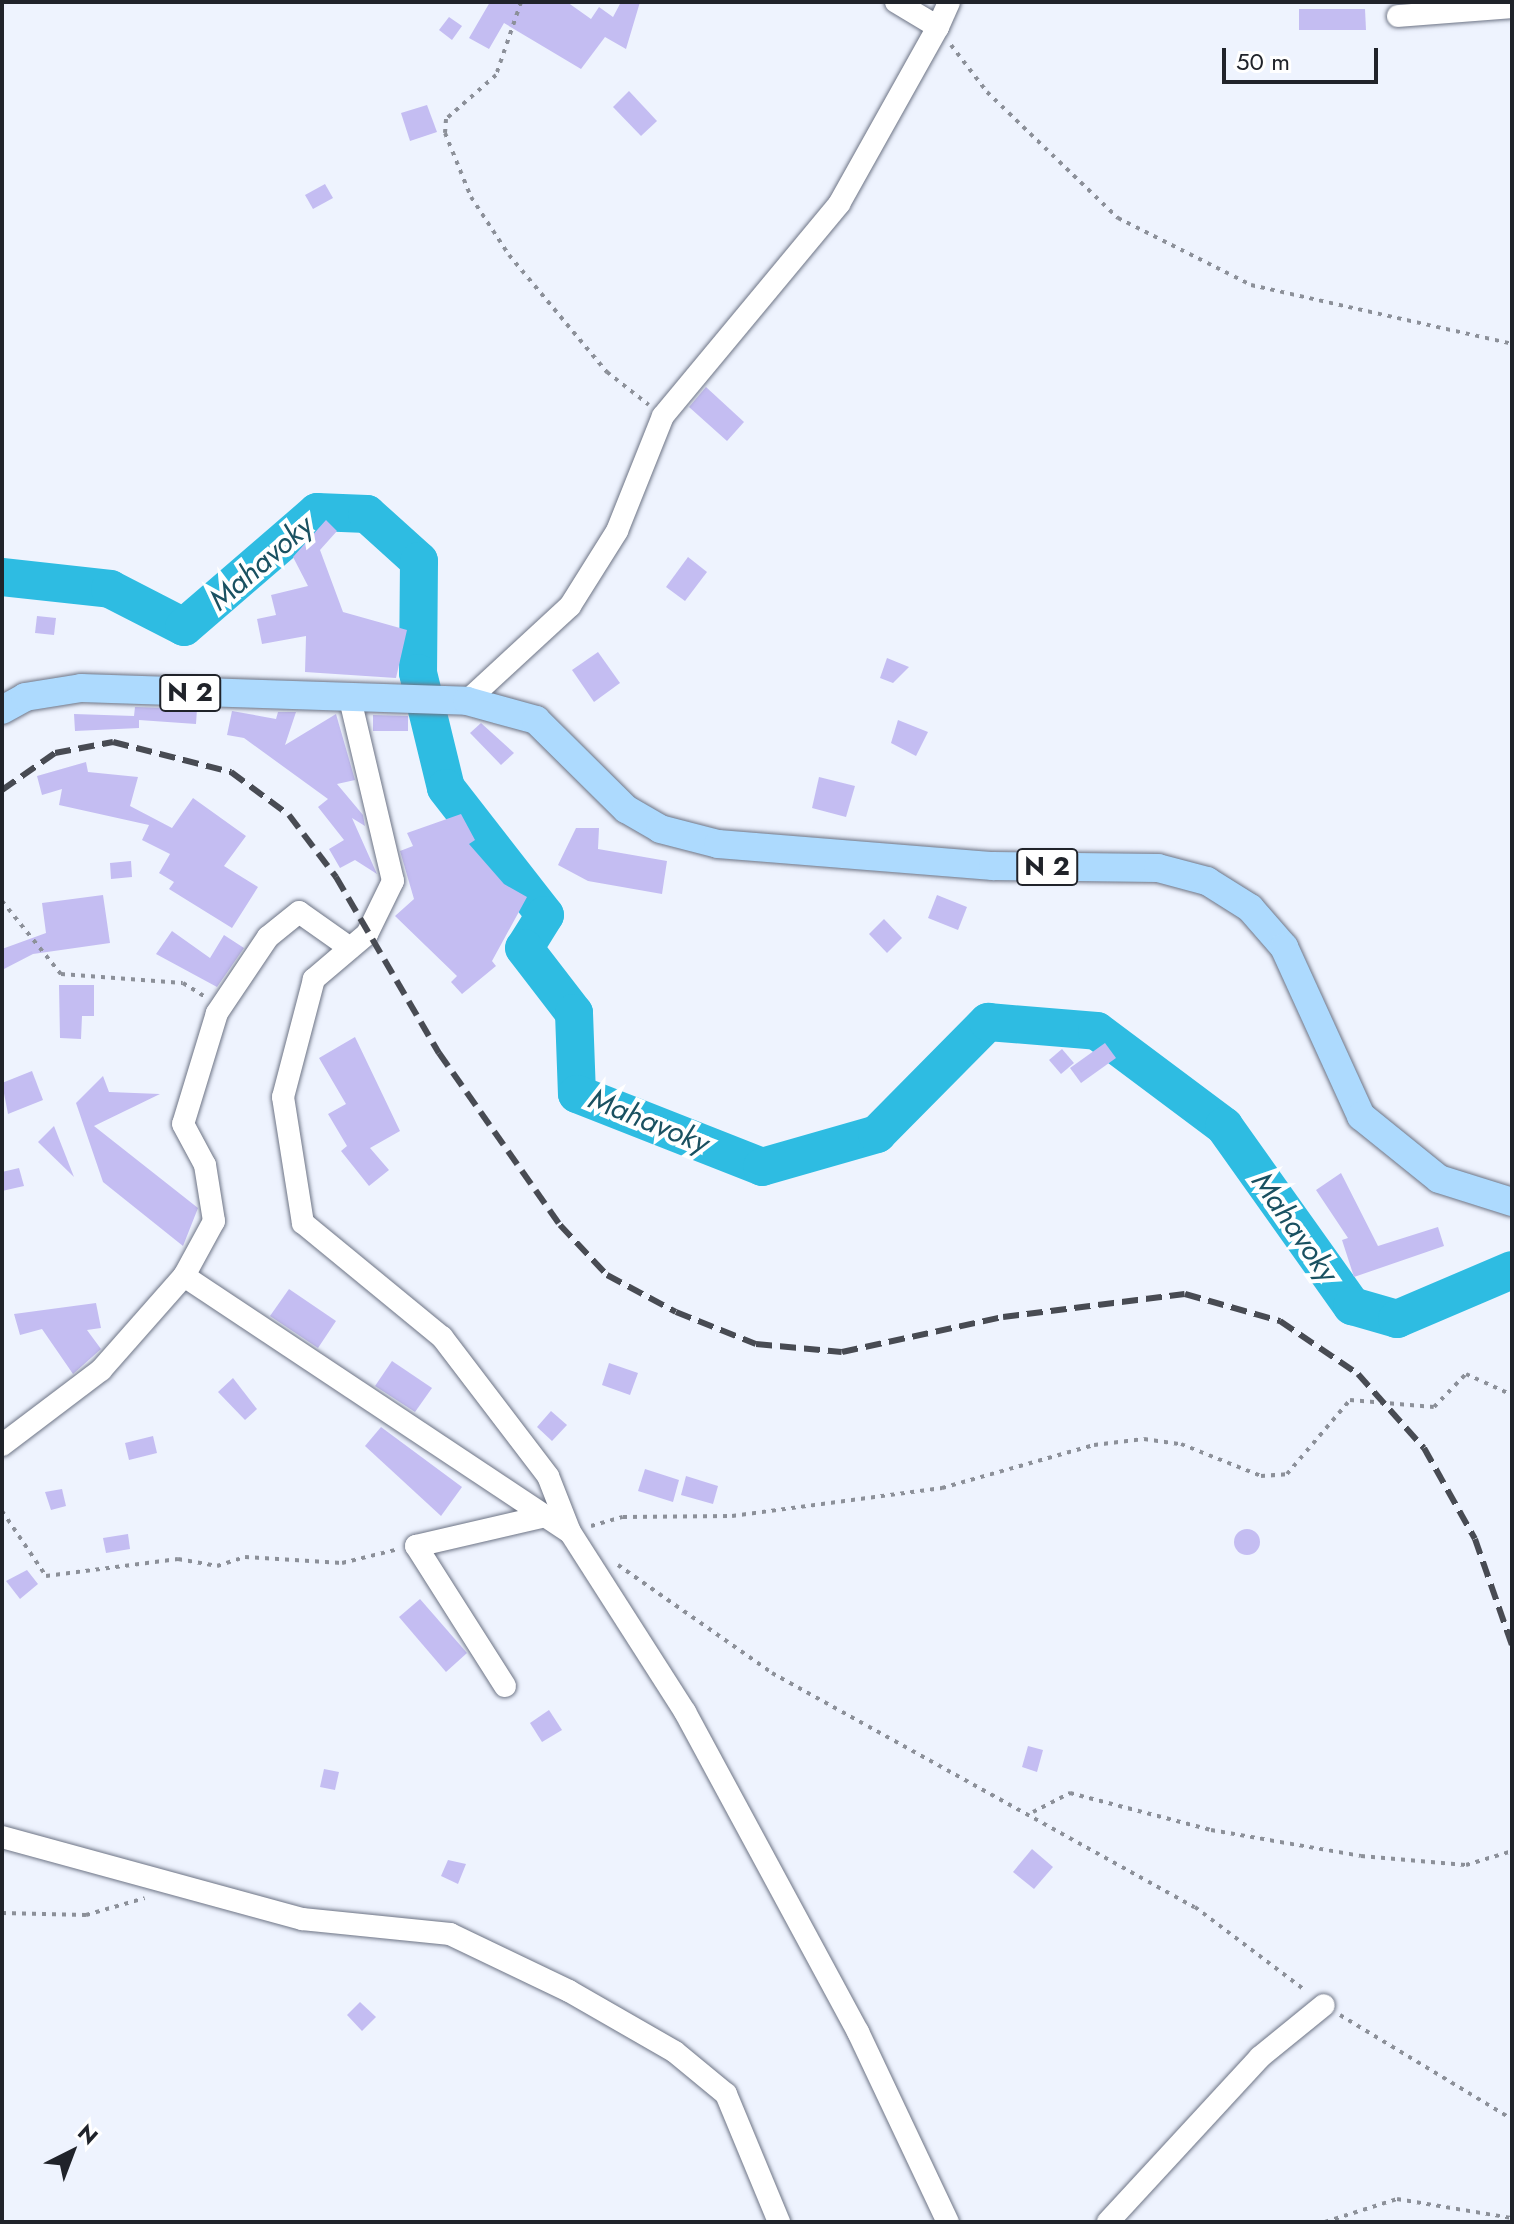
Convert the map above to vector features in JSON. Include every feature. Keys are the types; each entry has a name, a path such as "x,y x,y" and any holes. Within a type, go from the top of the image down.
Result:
{"main road":[{"name":"N 2","path":"2,710 25,697 81,688 467,701 536,720 626,809 660,829 718,844 993,866 1158,868 1207,881 1250,908 1284,947 1361,1116 1439,1179 1512,1202"}],"street":[{"path":"896,2 938,27"},
{"path":"467,701 570,606 617,531 663,416 839,204 949,2"},
{"path":"1398,16 1512,7"},
{"path":"350,699 393,881 367,934 314,979 283,1097 303,1223 442,1337 548,1476 570,1532 685,1712 858,2032 948,2222"},
{"path":"2,1445 101,1370 184,1276 214,1221 205,1165 183,1124 222,1006 268,937 299,912 350,948"},
{"path":"184,1276 570,1532"},
{"path":"505,1686 416,1546 546,1516"},
{"path":"2,1837 302,1919 450,1934 569,1991 675,2052 726,2094 779,2222"},
{"path":"1108,2222 1260,2057 1324,2005"}],"path":[{"path":"521,2 496,75 446,119 445,133 471,197 509,255 607,372 663,416"},
{"path":"938,27 987,92 1118,218 1251,285 1512,344"},
{"path":"2,901 61,974 183,983 222,1006"},
{"path":"570,1532 623,1517 732,1516 942,1488 1094,1445 1144,1439 1181,1444 1261,1476 1287,1474 1350,1400 1434,1407 1466,1374 1512,1395"},
{"path":"2,1511 46,1576 178,1559 217,1566 245,1557 342,1563 416,1546"},
{"path":"608,1558 772,1673 1033,1812 1195,1907 1324,2005 1512,2119"},
{"path":"1033,1812 1070,1793 1211,1830 1361,1856 1466,1865 1512,1851"},
{"path":"2,1913 86,1915 144,1899 164,1881"},
{"path":"1325,2222 1397,2199 1512,2218"}],"building":[{"path":"490,2 567,2 591,19 599,7 613,17 621,2 640,2 626,49 605,37 581,69 504,23 489,49 469,38"},
{"path":"1299,9 1365,9 1366,30 1299,30"},
{"path":"449,17 462,26 452,40 439,30"},
{"path":"629,91 657,121 641,136 613,107"},
{"path":"427,105 437,132 410,141 401,113"},
{"path":"325,184 333,198 313,209 305,195"},
{"path":"706,387 744,422 727,441 689,407"},
{"path":"326,520 337,531 320,550 343,612 407,630 396,678 305,672 306,636 262,644 257,619 276,615 271,595 308,586 293,557"},
{"path":"688,557 707,572 685,601 666,587"},
{"path":"37,616 56,618 54,635 35,633"},
{"path":"598,652 620,683 594,702 572,670"},
{"path":"887,658 909,667 893,683 880,678"},
{"path":"135,707 197,709 196,724 139,720 139,728 75,731 74,714 134,716"},
{"path":"232,711 276,719 278,712 296,712 285,745 336,714 355,780 337,784 363,815 365,826 352,818 377,874 355,860 340,868 329,849 344,840 318,807 328,799 244,738 227,735"},
{"path":"373,715 408,716 408,731 373,731"},
{"path":"898,720 928,732 916,756 891,743"},
{"path":"481,723 514,753 501,765 470,733"},
{"path":"86,762 88,772 138,777 130,806 172,828 193,798 246,836 224,866 258,887 232,928 169,889 174,882 159,873 170,854 142,840 149,825 59,805 62,789 42,795 37,776"},
{"path":"819,777 855,786 846,817 812,808"},
{"path":"461,814 475,840 469,844 504,884 527,897 492,961 496,966 462,994 451,982 457,976 395,916 414,899 400,851 413,846 407,833"},
{"path":"576,828 599,828 598,849 667,861 662,894 588,881 558,865"},
{"path":"131,861 132,877 111,879 110,863"},
{"path":"103,895 110,943 33,954 2,970 2,949 46,933 42,903"},
{"path":"937,895 967,907 958,930 928,918"},
{"path":"884,919 902,938 887,953 869,934"},
{"path":"172,931 210,958 224,935 244,948 217,987 156,954"},
{"path":"59,985 94,985 94,1016 82,1016 81,1039 60,1038"},
{"path":"355,1037 400,1131 370,1148 389,1170 369,1186 341,1151 347,1146 328,1114 346,1104 319,1058"},
{"path":"1105,1043 1116,1058 1081,1083 1070,1068"},
{"path":"1062,1049 1074,1063 1061,1074 1049,1060"},
{"path":"32,1071 43,1100 8,1114 2,1083"},
{"path":"103,1076 109,1092 160,1094 94,1126 198,1208 183,1246 103,1182 76,1103"},
{"path":"54,1126 74,1177 38,1142"},
{"path":"19,1168 24,1186 2,1191 2,1172"},
{"path":"1341,1173 1378,1246 1438,1227 1444,1246 1354,1277 1342,1240 1348,1238 1316,1190"},
{"path":"289,1289 336,1321 318,1348 270,1316"},
{"path":"96,1303 101,1328 87,1330 101,1349 73,1374 42,1329 20,1335 14,1314"},
{"path":"392,1361 432,1388 415,1412 375,1386"},
{"path":"609,1363 638,1373 630,1395 602,1385"},
{"path":"233,1378 257,1409 245,1420 218,1392"},
{"path":"551,1411 567,1425 552,1441 537,1427"},
{"path":"381,1427 462,1487 441,1516 365,1446"},
{"path":"153,1436 157,1453 129,1460 125,1443"},
{"path":"645,1469 679,1480 673,1502 638,1491"},
{"path":"686,1476 718,1486 713,1504 681,1495"},
{"path":"62,1489 66,1506 51,1510 45,1492"},
{"path":"1247,1529 1256,1533 1260,1542 1256,1551 1247,1555 1238,1551 1234,1542 1238,1533"},
{"path":"128,1534 130,1549 106,1553 103,1538"},
{"path":"27,1570 38,1584 20,1599 6,1581"},
{"path":"420,1599 467,1653 446,1672 399,1617"},
{"path":"549,1710 562,1730 542,1742 530,1723"},
{"path":"1028,1746 1043,1750 1037,1772 1022,1767"},
{"path":"324,1769 339,1772 335,1790 320,1787"},
{"path":"1032,1849 1053,1867 1034,1889 1013,1872"},
{"path":"448,1860 466,1864 458,1884 441,1876"},
{"path":"360,2002 376,2017 362,2031 347,2015"}],"waterway":[{"name":"Mahavoky","path":"2,577 110,589 184,627 317,512 367,514 419,561 418,673 446,788 545,915 524,948 574,1013 577,1094 762,1167 877,1134 988,1022 1097,1031 1224,1126 1352,1306 1397,1319 1512,1270"}],"railway":[{"path":"2,790 55,753 113,742 231,772 289,815 336,877 439,1053 560,1225 607,1275 676,1312 756,1344 842,1352 1003,1317 1185,1294 1280,1321 1358,1374 1424,1448 1475,1539 1512,1645"}]}
